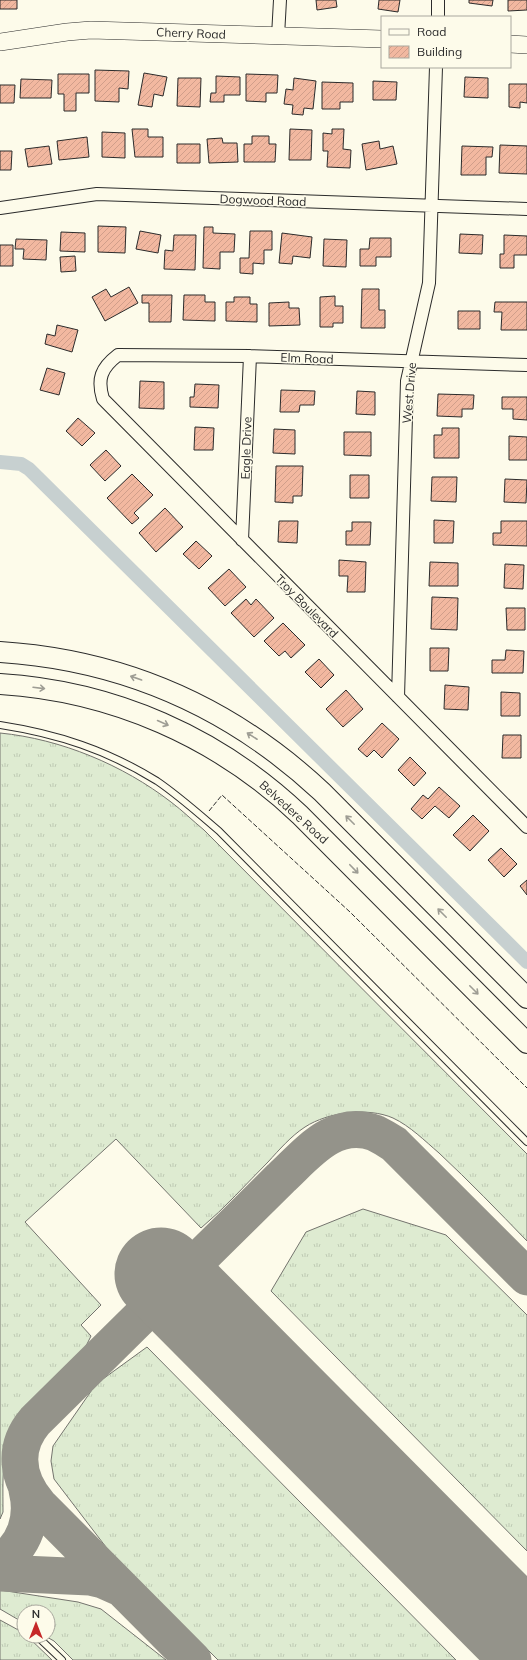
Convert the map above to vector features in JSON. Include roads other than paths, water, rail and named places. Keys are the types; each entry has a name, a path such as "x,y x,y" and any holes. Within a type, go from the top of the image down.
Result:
{"main road":[{"path":"0,652 60,658 113,670 182,696 226,719 267,746 305,776 527,998"},
{"name":"Belvedere Road","path":"0,684 27,686 70,693 118,705 163,722 207,744 226,756 282,798 527,1043"},
{"path":"446,962 469,940"}],"street":[{"path":"278,36 280,0"},
{"path":"438,0 438,16"},
{"name":"Cherry Road","path":"0,42 91,30 381,39"},
{"path":"511,44 527,45"},
{"name":"West Drive","path":"398,698 407,381 429,283 436,68"},
{"name":"Dogwood Road","path":"0,208 97,194 527,209"},
{"name":"Elm Road","path":"100,379 103,369 118,355 250,356 527,365"},
{"name":"Eagle Drive","path":"242,540 250,356"},
{"name":"Troy Boulevard","path":"100,379 100,389 103,399 527,827"}],"lane":[{"path":"0,725 31,730 71,740 102,752 157,782 186,803 219,831 527,1142"},
{"path":"46,1644 62,1660"}],"waterway":[{"path":"0,462 21,464 29,469 527,962"}]}
